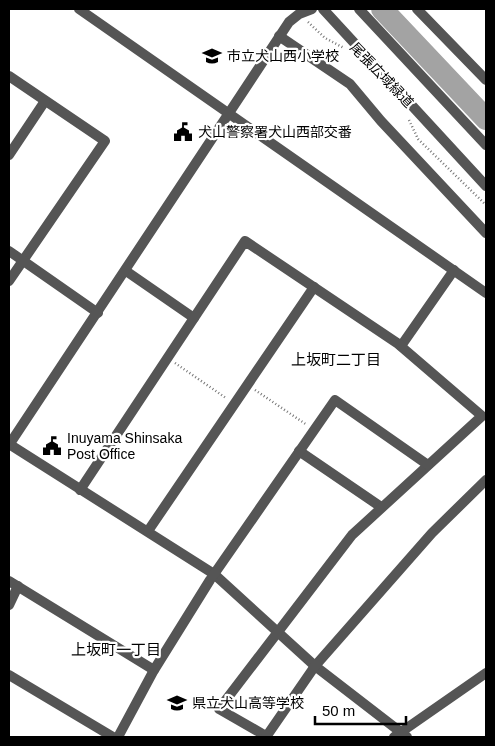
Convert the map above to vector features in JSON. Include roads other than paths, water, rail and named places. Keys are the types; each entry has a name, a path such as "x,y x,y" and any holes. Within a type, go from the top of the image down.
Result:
{"street":[{"path":"79,9 486,293"},
{"path":"312,9 300,14 289,22 126,271 9,444 214,574 315,666 400,736 486,673"},
{"path":"323,9 486,186"},
{"path":"359,9 486,144"},
{"path":"417,9 486,80"},
{"path":"280,36 350,84 381,121 486,233"},
{"path":"9,76 105,141 21,260 9,281"},
{"path":"9,155 45,101"},
{"path":"80,490 245,241 401,346 484,418 428,465 352,535 219,709 266,736 315,666 432,533 486,480"},
{"path":"9,251 98,313"},
{"path":"401,346 454,270"},
{"path":"126,271 194,318"},
{"path":"148,531 314,287"},
{"path":"118,737 154,670 214,574 334,400 428,465"},
{"path":"299,451 381,508"},
{"path":"9,605 13,583 154,670"},
{"path":"9,675 113,737"}],"waterway":[{"path":"382,9 486,119"}],"place":[{"name":"市立犬山西小学校","path":"212,56"},
{"name":"犬山警察署犬山西部交番","path":"183,132"},
{"name":"Inuyama Shinsaka Post Office","path":"52,446"},
{"name":"県立犬山高等学校","path":"177,703"}],"district":[{"name":"上坂町二丁目","path":"336,360"},
{"name":"上坂町一丁目","path":"116,650"}]}
